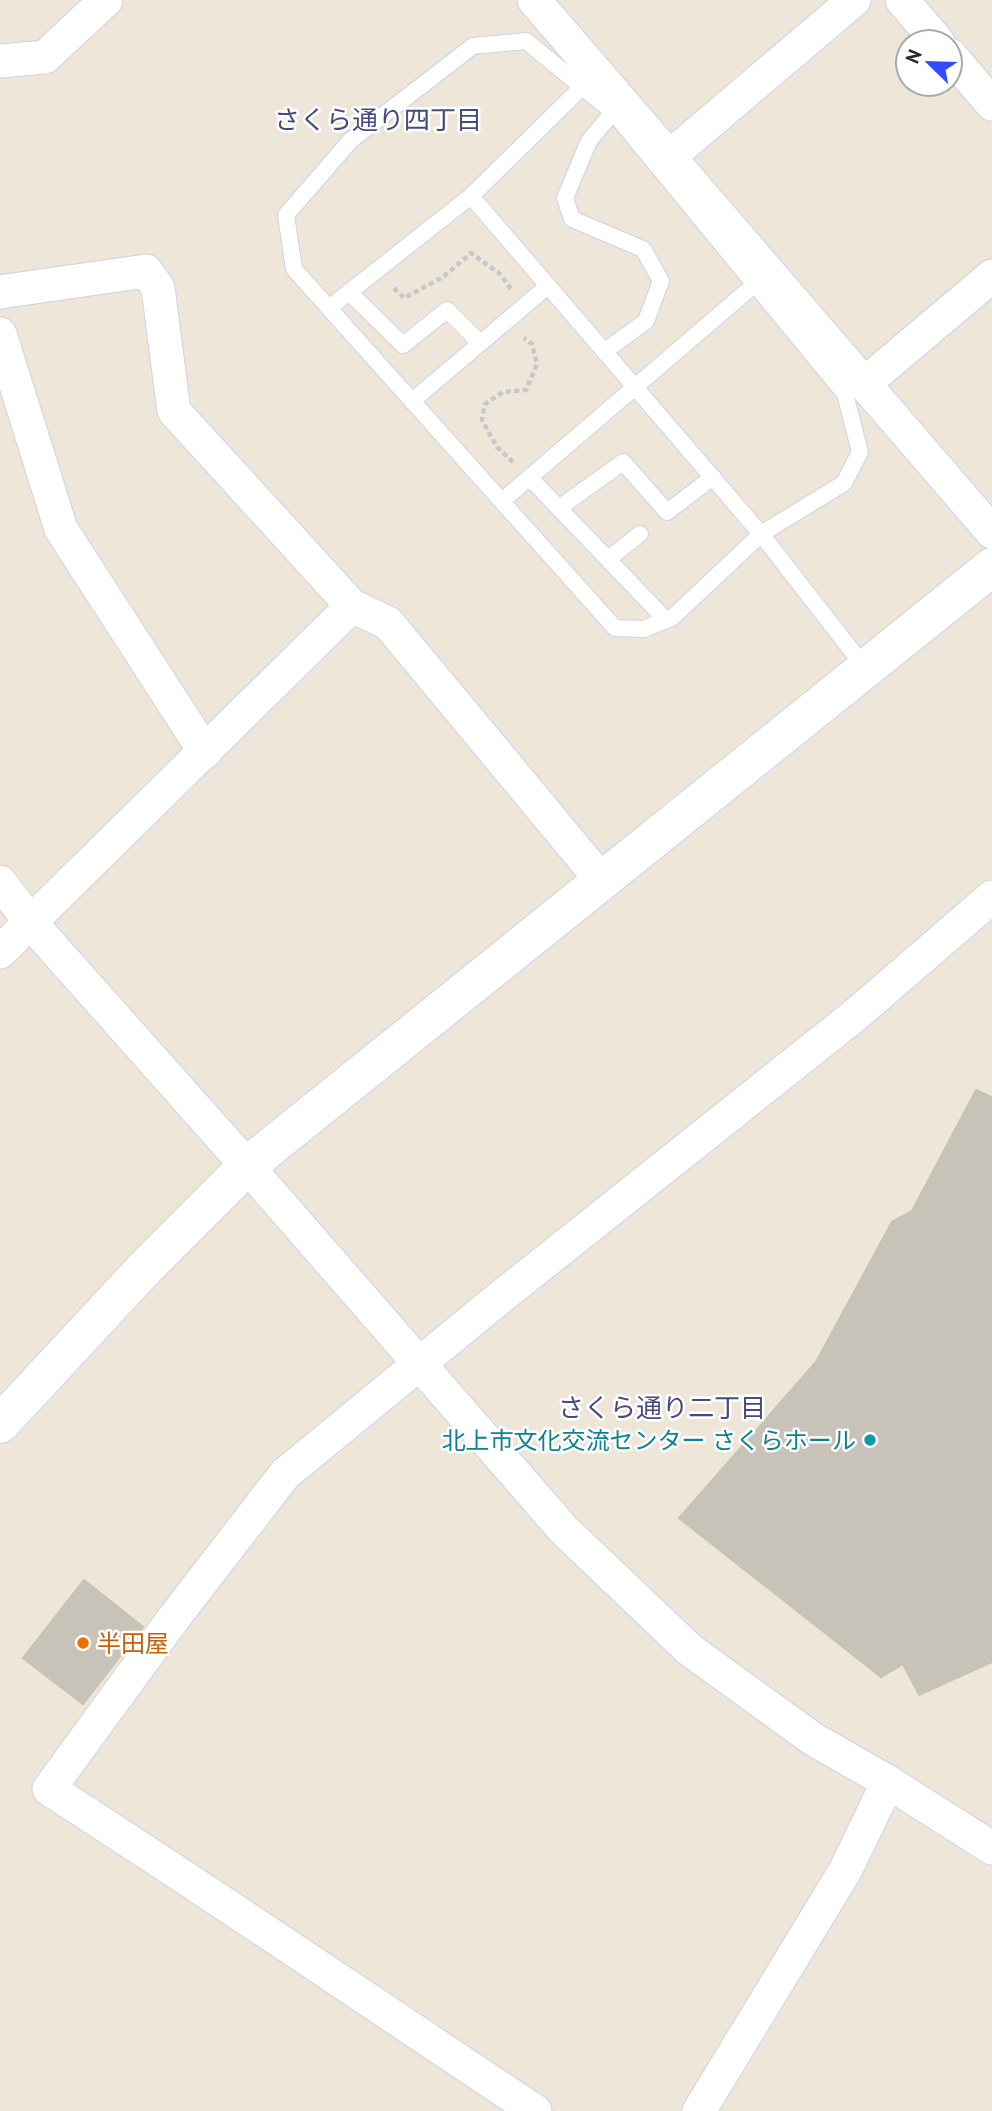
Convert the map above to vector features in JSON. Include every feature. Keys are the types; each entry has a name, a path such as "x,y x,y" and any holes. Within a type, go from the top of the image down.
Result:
{"street":[{"path":"0,61 45,57 106,0"},
{"path":"534,0 992,533"},
{"path":"669,157 854,0"},
{"path":"902,0 926,28"},
{"path":"964,71 992,104"},
{"path":"0,292 146,271 158,288 174,411 352,606 388,623 602,881"},
{"path":"864,384 992,276"},
{"path":"0,334 61,529 205,752"},
{"path":"0,1424 144,1269 247,1166 992,567"},
{"path":"0,952 352,606"},
{"path":"0,882 31,923 564,1530 690,1650 813,1739 888,1782 992,1848"},
{"path":"535,2111 50,1789 173,1619 285,1474 854,1016 992,897"},
{"path":"699,2111 845,1871 888,1782"}],"lane":[{"path":"526,41 582,87 613,112 845,394 860,452 844,483 761,534 673,617 644,629 615,628 294,269 286,215 351,141 473,46 526,41"},
{"path":"328,308 471,196 582,87"},
{"path":"605,351 646,321 661,281 643,249 572,219 565,198 589,141 613,112"},
{"path":"471,196 761,534 866,668"},
{"path":"502,501 754,285"},
{"path":"412,401 548,286"},
{"path":"349,292 403,345 447,310 480,343"},
{"path":"559,508 623,462 667,512 713,477"},
{"path":"530,478 666,620"},
{"path":"608,559 640,534"}],"path":[{"path":"376,270 404,298 443,277 471,253 499,274 525,306"},
{"path":"503,324 532,344 537,364 526,390 503,391 485,404 482,420 497,447 530,478"}],"building":[{"name":"北上市文化交流センター さくらホール","path":"976,1090 992,1097 992,1662 919,1695 903,1664 881,1677 679,1518 816,1362 892,1222 912,1211"},
{"name":"半田屋","path":"84,1580 143,1627 83,1704 23,1658"}],"place":[{"name":"北上市文化交流センター さくらホール","path":"870,1440"},
{"name":"半田屋","path":"83,1643"}],"district":[{"name":"さくら通り四丁目","path":"378,119"},
{"name":"さくら通り二丁目","path":"662,1407"}]}
